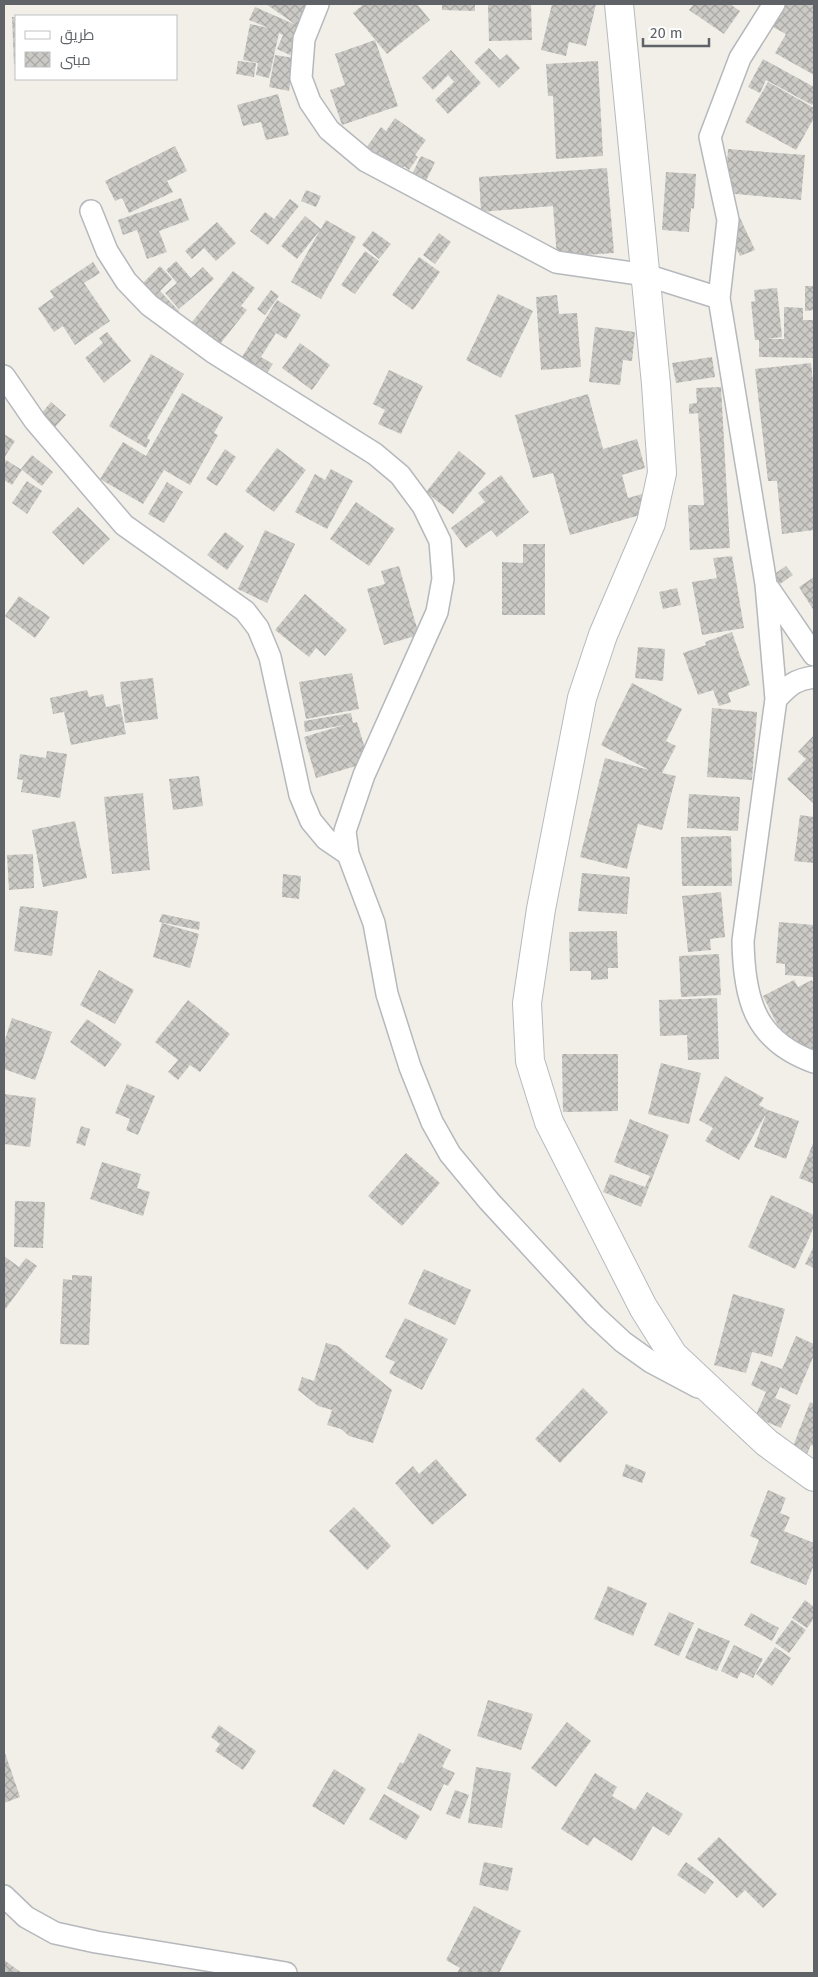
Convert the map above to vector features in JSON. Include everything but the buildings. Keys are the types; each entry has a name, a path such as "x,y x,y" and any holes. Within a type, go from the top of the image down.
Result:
{"main road":[{"path":"619,4 656,384 662,473 651,523 603,635 582,698 541,908 527,1003 530,1061 549,1122 642,1307 673,1355 767,1443 814,1477"}],"street":[{"path":"318,4 304,39 301,78 310,102 329,130 366,161 556,262 646,275 719,298"},
{"path":"774,4 740,58 710,137 728,220 719,298 766,584 776,699 743,942 744,974 750,1000 761,1025 775,1041 795,1055 814,1062"},
{"path":"91,211 107,251 126,281 150,305 213,352 374,454 400,476 423,506 440,541 443,578 437,612 364,775 345,831 348,854 374,923 387,994 410,1067 432,1122 450,1154 495,1208 595,1316 622,1342 651,1362 716,1397"},
{"path":"4,376 35,421 124,525 245,611 258,628 270,657 300,795 311,821 326,839 348,854"},
{"path":"766,584 814,655"},
{"path":"776,699 791,684 800,679 814,677"},
{"path":"4,1896 26,1917 55,1933 96,1942 286,1973"}]}
